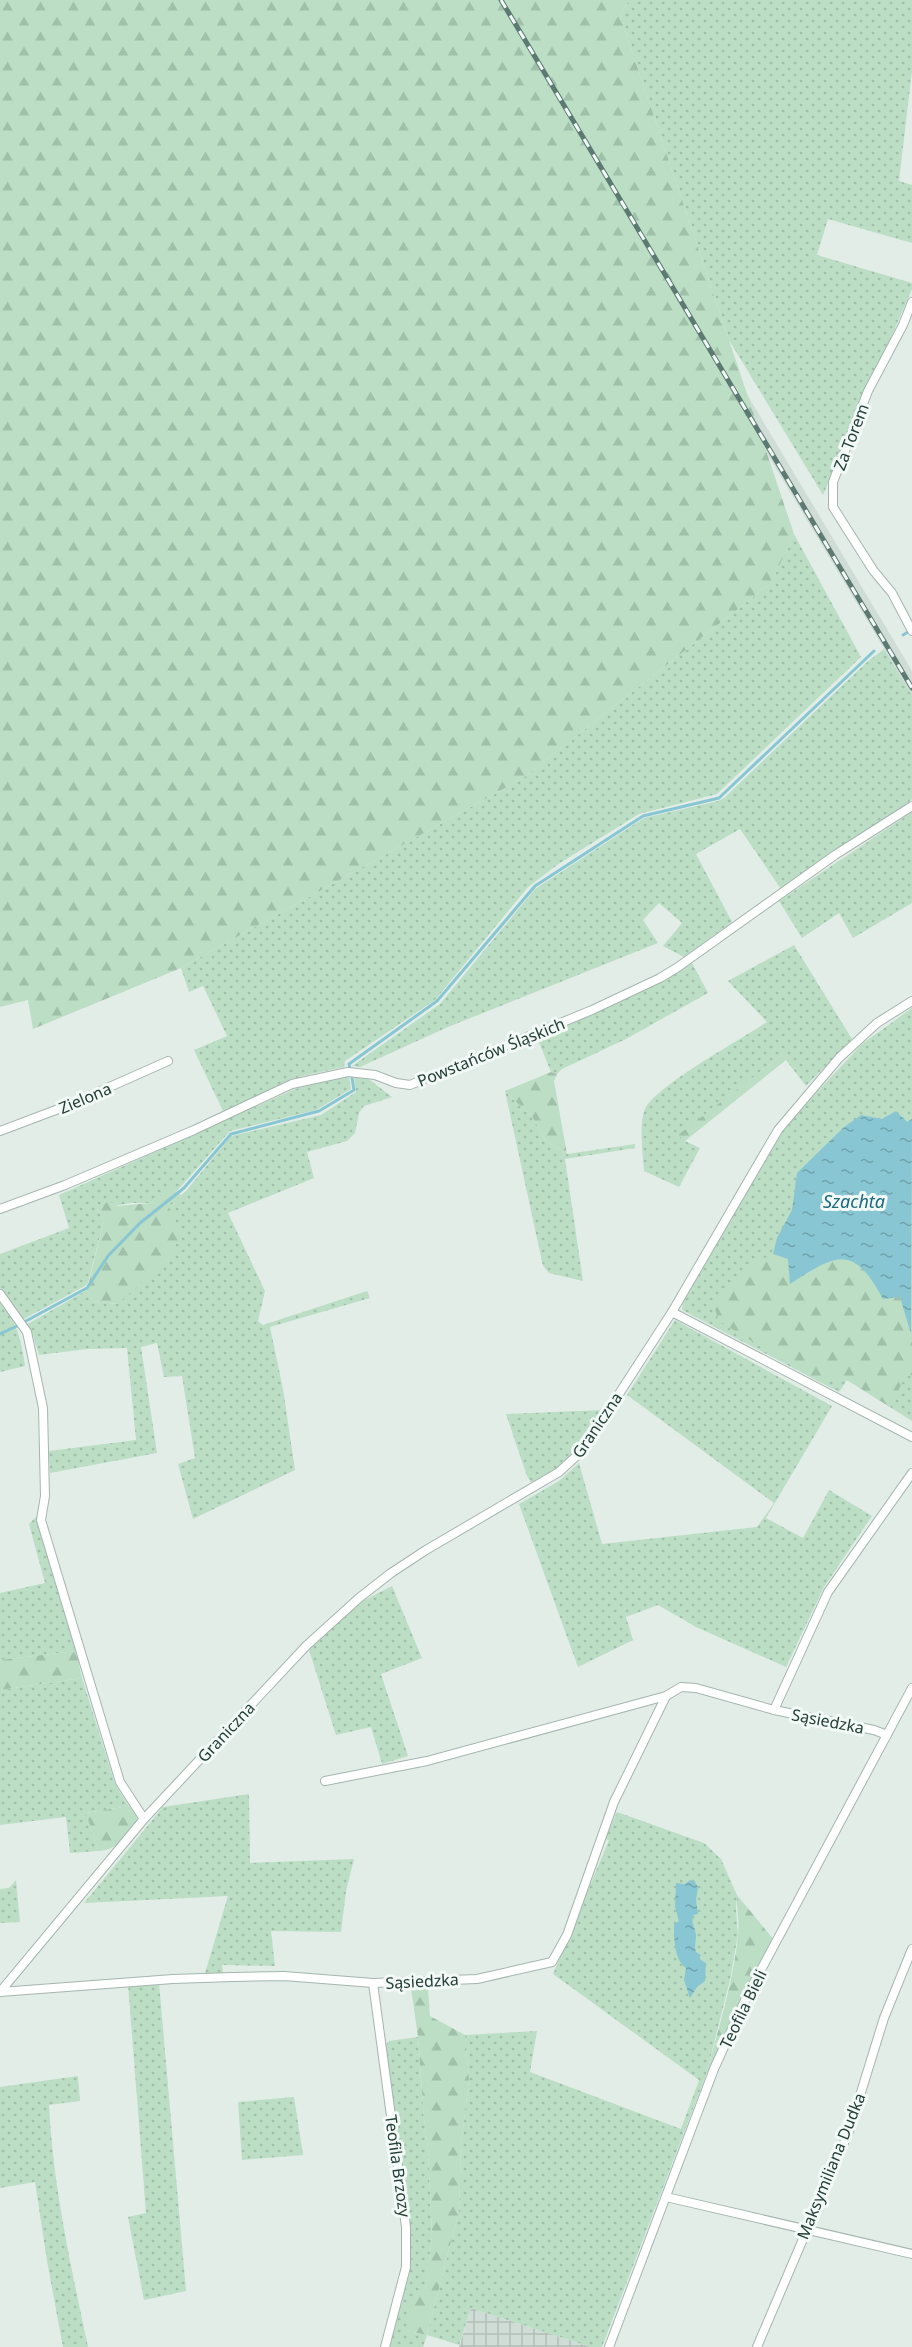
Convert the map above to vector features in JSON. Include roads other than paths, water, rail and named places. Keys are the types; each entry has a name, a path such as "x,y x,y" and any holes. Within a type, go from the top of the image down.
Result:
{"street":[{"name":"Za Torem","path":"912,302 903,325 868,391 833,482 833,507 873,570 892,593 912,631"},
{"name":"Powstańców Śląskich","path":"0,1209 65,1185 194,1131 292,1084 348,1072 375,1075 396,1083 410,1085 592,1010 678,968 787,889 912,806"},
{"name":"Graniczna","path":"0,1992 144,1819 306,1646 359,1598 426,1550 499,1509 572,1462 582,1451 672,1312 777,1130 839,1058 877,1023 912,1001"},
{"name":"Zielona","path":"0,1131 69,1105 168,1061"},
{"path":"0,1294 27,1332 43,1408 45,1496 41,1520 120,1782 144,1819"},
{"path":"672,1312 912,1437"},
{"path":"774,1710 828,1592 912,1473"},
{"name":"Sąsiedzka","path":"325,1781 427,1761 666,1696 681,1687 696,1688 774,1710 874,1730 887,1735"},
{"name":"Teofila Bieli","path":"609,2347 714,2069 747,1996 887,1735 908,1703 912,1688"},
{"name":"Sąsiedzka","path":"0,1992 173,1979 284,1976 373,1983 477,1979 552,1962 567,1935 614,1802 666,1696"},
{"name":"Maksymiliana Dudka","path":"757,2347 849,2130 884,2018 912,1949"},
{"name":"Teofila Brzozy","path":"373,1983 406,2227 406,2267 385,2347"},
{"path":"666,2197 912,2254"}],"water":[{"name":"Szachta","path":"896,1111 907,1122 912,1119 911,1334 900,1297 883,1299 872,1281 853,1262 842,1259 832,1261 790,1284 788,1259 773,1254 777,1238 792,1210 797,1173 843,1128 861,1115 882,1119"},
{"path":"690,1880 698,1887 696,1900 698,1914 693,1915 696,1933 695,1950 701,1955 699,1959 706,1963 705,1981 697,1987 690,1998 684,1980 686,1968 679,1960 676,1948 674,1924 679,1921 675,1907 676,1883 685,1884"}],"waterway":[{"path":"903,635 908,632"},
{"path":"350,1069 349,1064 437,1001 535,886 643,816 719,798 874,651"},
{"path":"26,1321 87,1288 108,1256 140,1223 184,1188 231,1134 319,1111 354,1090 352,1078"},
{"path":"0,1334 17,1326"}],"railway":[{"path":"501,0 912,688"}]}
